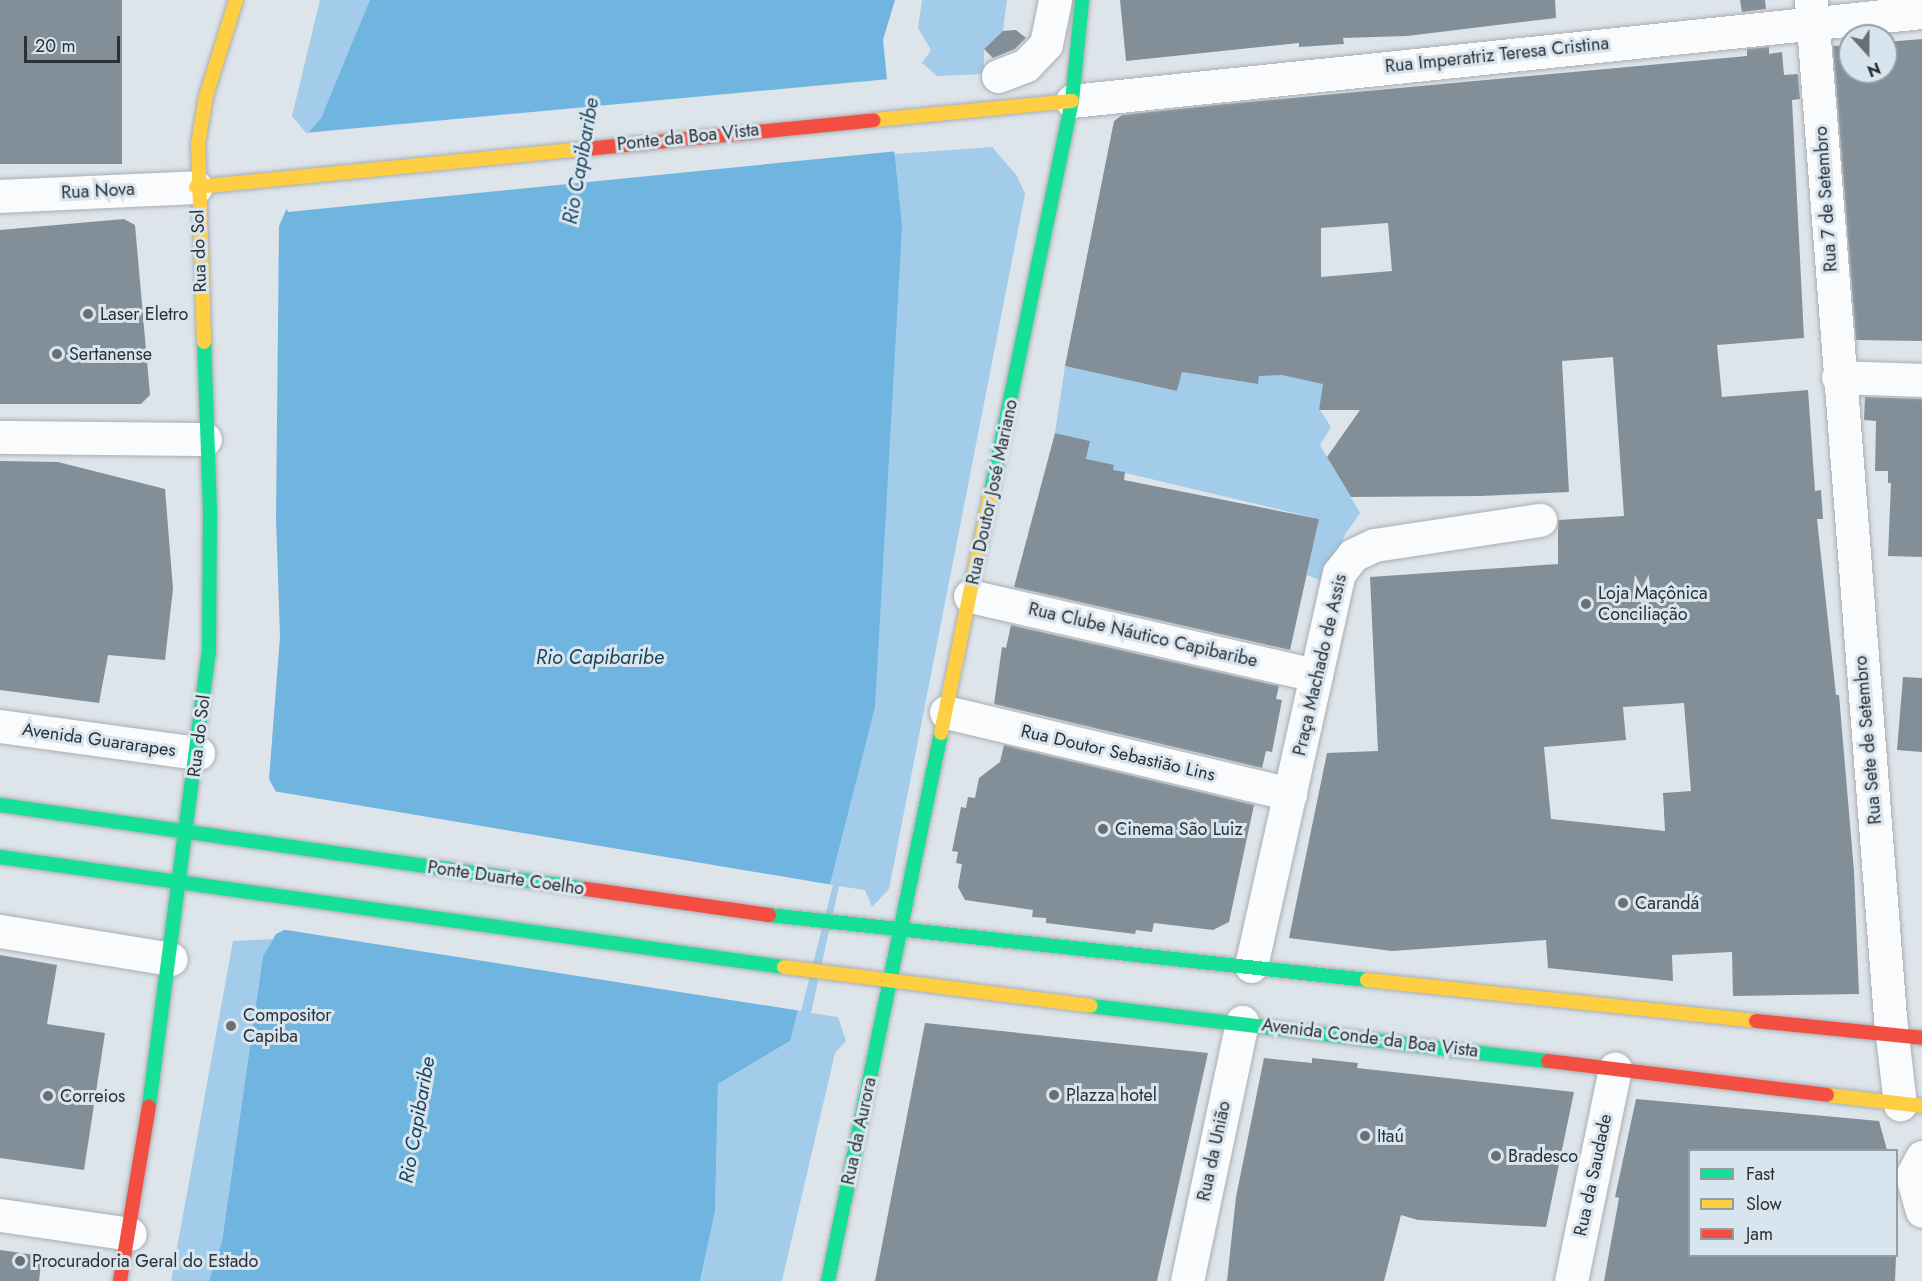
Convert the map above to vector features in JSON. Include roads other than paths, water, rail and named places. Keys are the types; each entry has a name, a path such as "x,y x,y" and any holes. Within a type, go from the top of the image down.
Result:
{"main road":[{"name":"Rua do Sol","path":"120,1281 130,1234 171,959 198,753 211,608 196,187 199,126 236,0"},
{"name":"Rua Doutor José Mariano","path":"890,982 1072,101 1082,0"},
{"name":"Ponte da Boa Vista","path":"196,187 997,91 1072,101"},
{"path":"0,805 188,832"},
{"name":"Ponte Duarte Coelho","path":"188,832 825,923 901,930"},
{"path":"0,857 182,883"},
{"name":"Avenida Conde da Boa Vista","path":"182,883 818,973 1242,1022 1911,1105"},
{"path":"901,930 1907,1037"},
{"name":"Rua da Aurora","path":"828,1281 890,982"}],"street":[{"path":"997,91 1046,44 1055,0"},
{"name":"Rua Imperatriz Teresa Cristina","path":"1072,101 1812,10 1922,12"},
{"name":"Rua 7 de Setembro","path":"1812,10 1838,377"},
{"name":"Rua Nova","path":"0,196 196,187"},
{"path":"1838,377 1922,380"},
{"name":"Rua Sete de Setembro","path":"1838,377 1907,1037 1911,1105"},
{"path":"0,437 205,439"},
{"name":"Praça Machado de Assis","path":"1251,966 1339,573 1353,555 1374,545 1540,520"},
{"name":"Rua Clube Náutico Capibaribe","path":"970,596 1316,675"},
{"name":"Rua Doutor Sebastião Lins","path":"946,712 1290,794"},
{"name":"Avenida Guararapes","path":"0,726 198,753"},
{"path":"0,931 171,959"},
{"name":"Rua da União","path":"1187,1281 1242,1022"},
{"name":"Rua da Saudade","path":"1571,1281 1615,1068"},
{"path":"1922,1157 1912,1176 1922,1211"},
{"path":"0,1215 130,1234"}],"water":[{"name":"Rio Capibaribe","path":"370,0 895,0 883,40 902,227 875,707 790,1041 718,1084 715,1212 700,1281 209,1281 222,1241 263,956 276,934 286,929 279,797 269,779 280,637 276,518 279,226 301,176 307,134 321,118"}],"place":[{"name":"Laser Eletro","path":"88,314"},
{"name":"Sertanense","path":"57,354"},
{"name":"Loja Maçônica Conciliação","path":"1586,604"},
{"name":"Cinema São Luiz","path":"1103,829"},
{"name":"Carandá","path":"1623,903"},
{"name":"Compositor Capiba","path":"231,1026"},
{"name":"Plazza hotel","path":"1054,1095"},
{"name":"Correios","path":"48,1096"},
{"name":"Itaú","path":"1365,1136"},
{"name":"Bradesco","path":"1496,1156"},
{"name":"Procuradoria Geral do Estado","path":"20,1261"}]}
